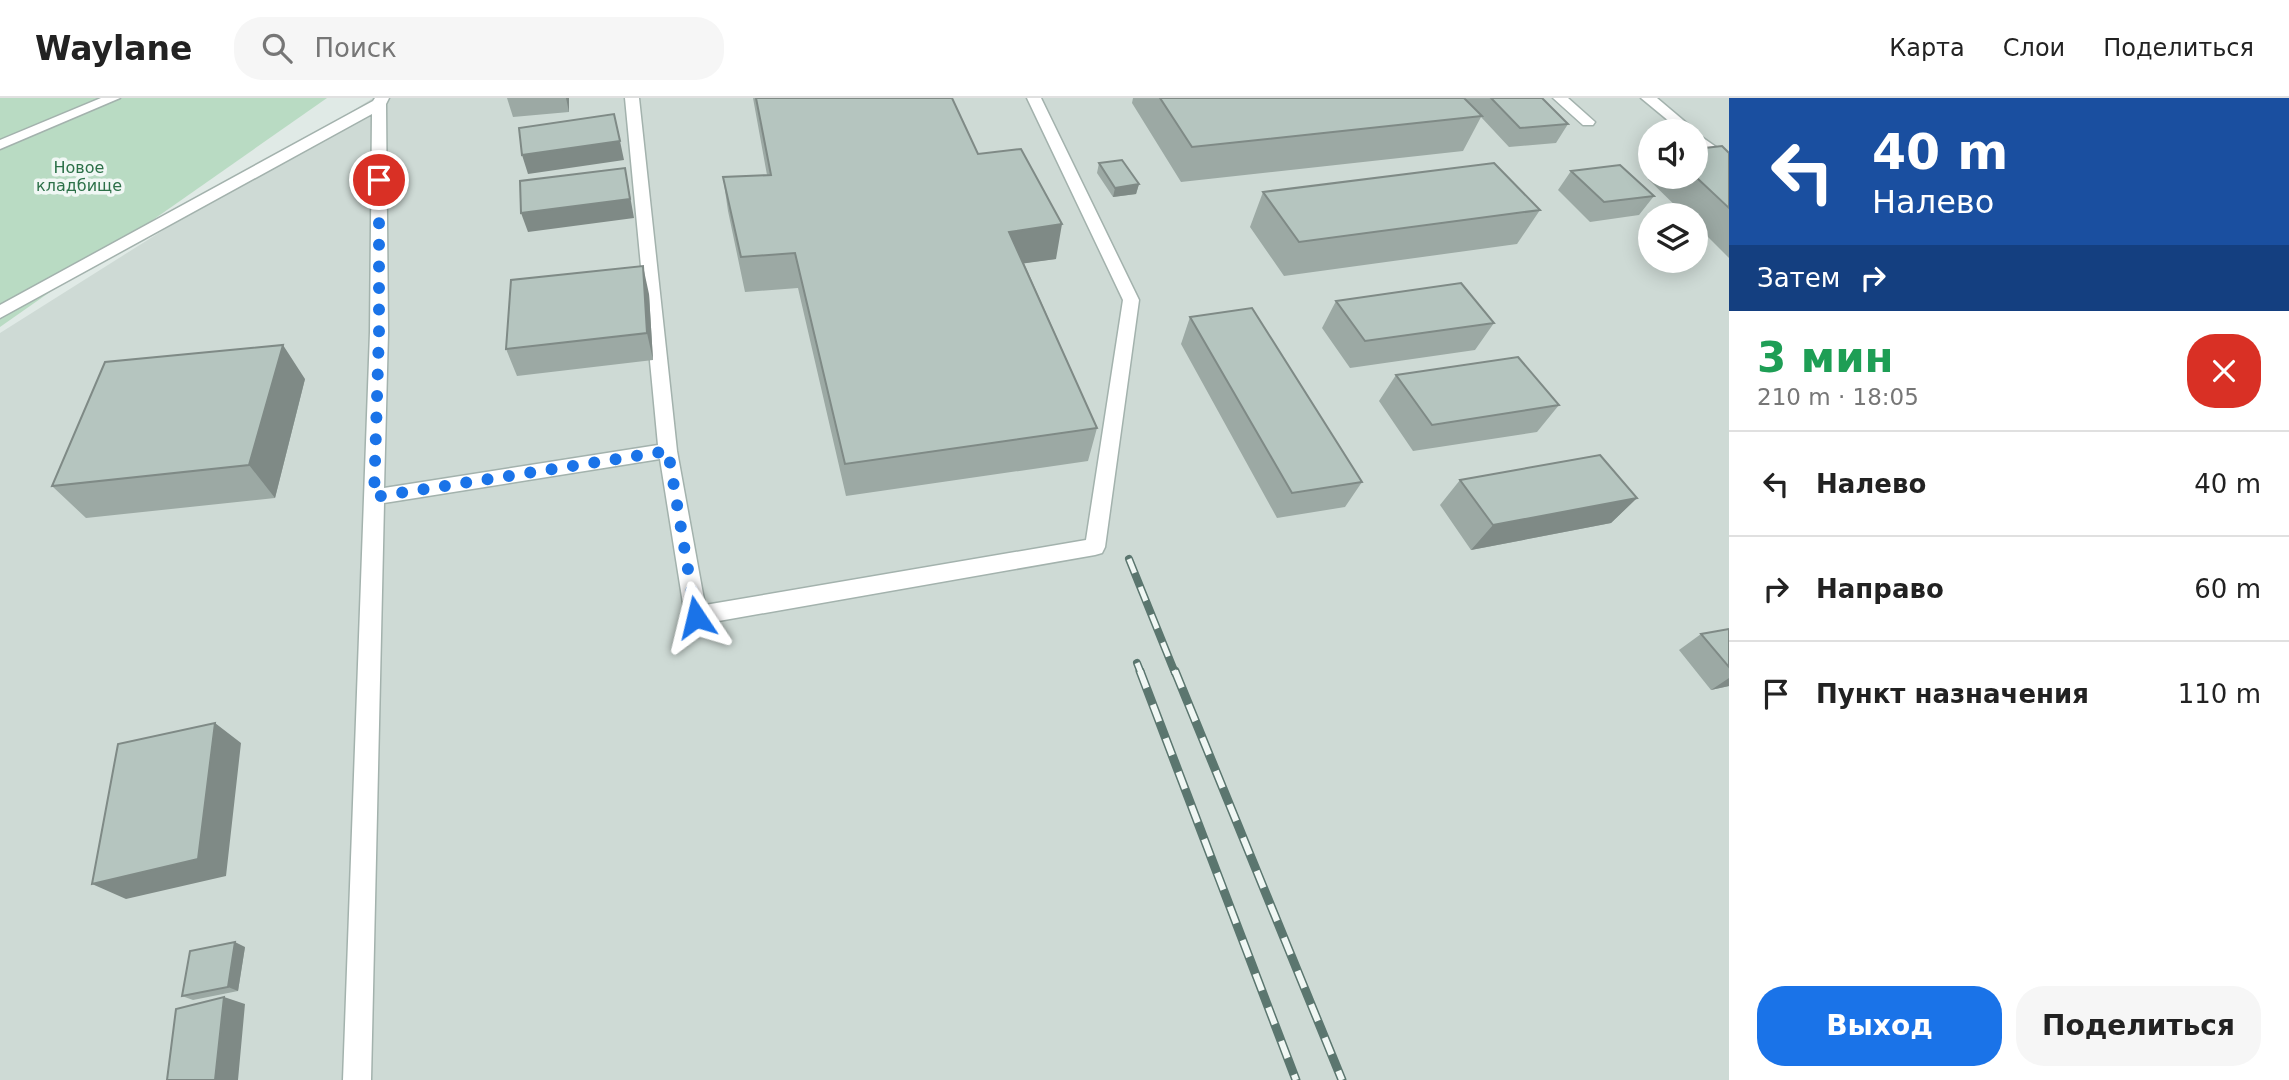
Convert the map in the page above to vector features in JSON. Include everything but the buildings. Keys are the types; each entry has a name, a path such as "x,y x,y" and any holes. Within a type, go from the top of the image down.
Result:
{"lane":[{"path":"632,98 668,451 696,617 1095,547 1131,300 1034,98"},
{"path":"1560,98 1588,122"},
{"path":"1648,98 1674,119"},
{"path":"0,145 107,99"},
{"path":"0,312 380,101 379,332 357,1080"},
{"path":"1708,146 1729,163"},
{"path":"374,497 668,451"}],"shaded area":[{"path":"373,98 1729,98 1729,1080 0,1080 0,333"}],"green space":[{"name":"Новое кладбище","path":"0,98 327,98 0,327"}],"railway":[{"path":"1129,559 1175,673"},
{"path":"1137,663 1141,673"},
{"path":"1140,671 1296,1080"},
{"path":"1175,671 1342,1080"}],"route":[{"path":"379,180 379,332 374,497 668,451 696,617"}]}
